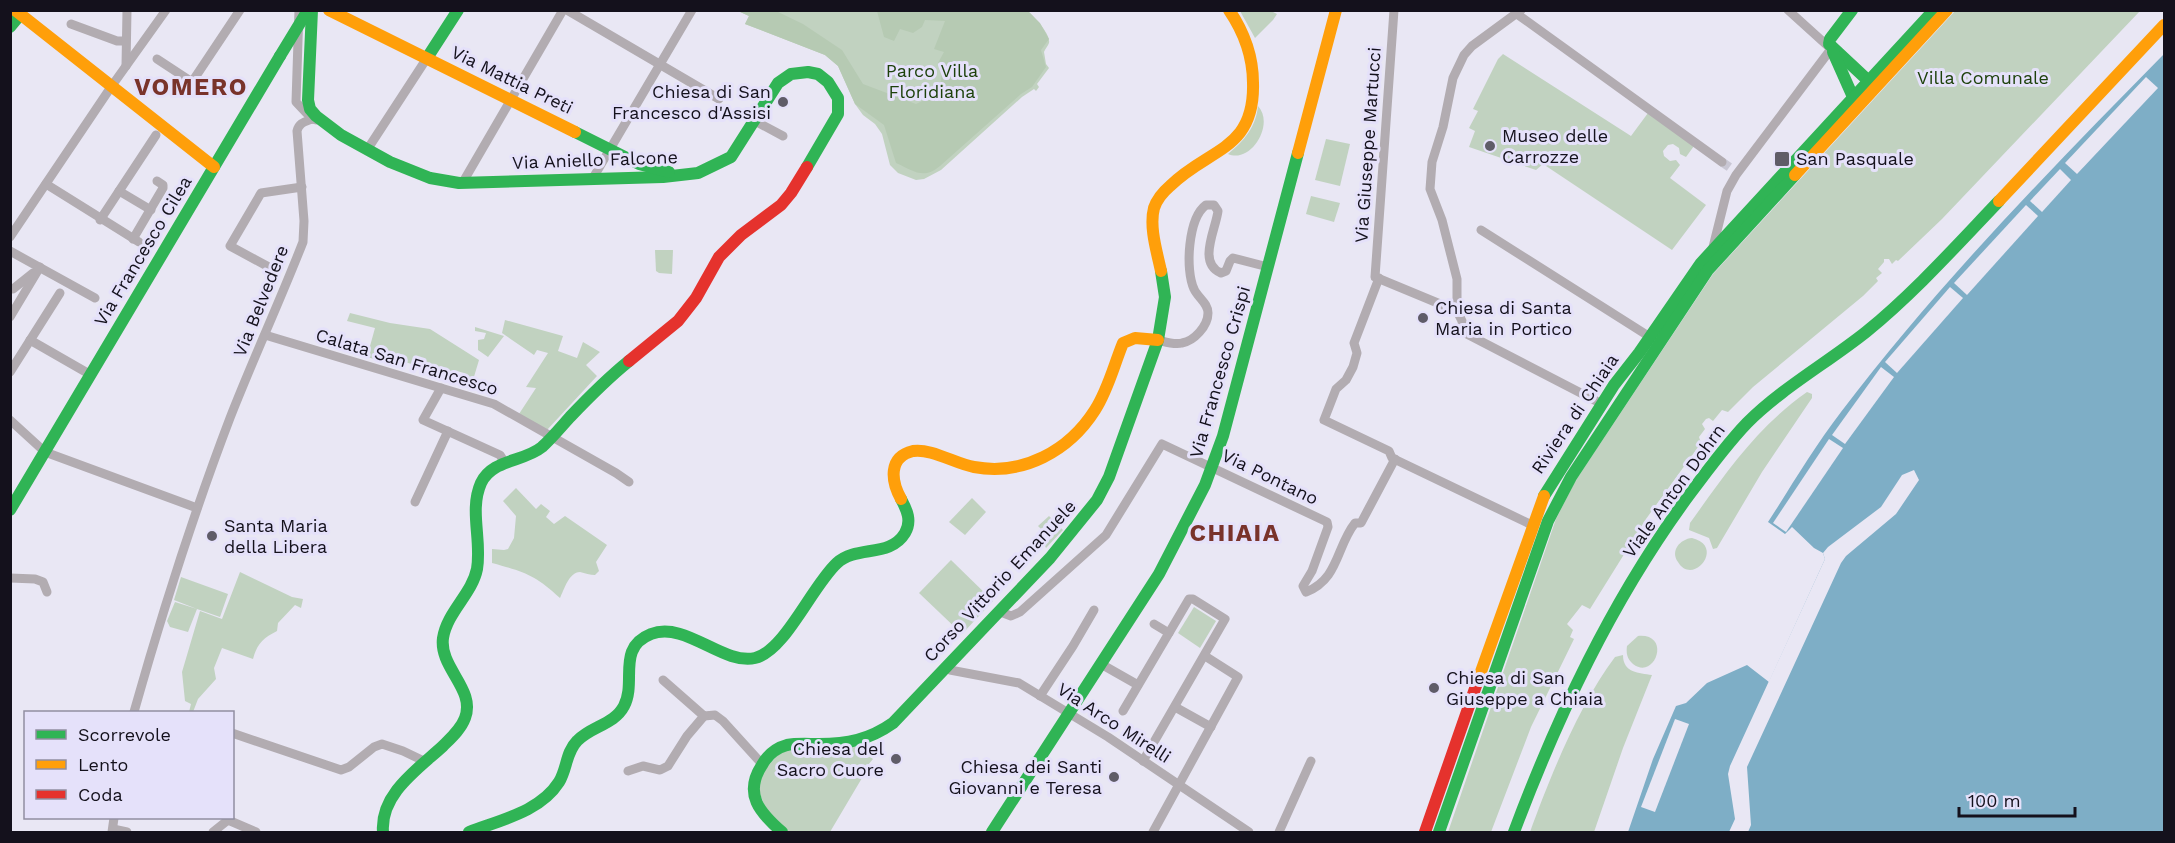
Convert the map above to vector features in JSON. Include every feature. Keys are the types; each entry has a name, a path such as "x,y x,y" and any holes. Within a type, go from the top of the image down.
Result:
{"main road":[{"path":"310,10 308,100 310,110 316,120"},
{"name":"Via Francesco Cilea","path":"10,510 280,56 310,10"},
{"name":"Via Mattia Preti","path":"329,10 611,148 639,164 681,175"},
{"path":"427,58 458,10"},
{"name":"Corso Vittorio Emanuele","path":"762,764 783,746 846,744 880,733 897,719 998,610 1050,558 1097,500 1109,477 1158,340 1166,297 1152,222 1154,205 1169,185 1233,141 1245,125 1252,105 1253,73 1249,48 1229,10"},
{"name":"Via Francesco Crispi","path":"992,832 1166,561 1213,467 1336,10"},
{"path":"1852,10 1828,43 1853,97"},
{"name":"Riviera di Chiaia","path":"1439,832 1548,521 1562,492 1708,270 1840,125 1934,10"},
{"name":"Riviera di Chiaia","path":"1425,832 1546,490 1602,404 1692,275 1713,249 1853,97 1872,84 1947,10"},
{"path":"10,27 18,13 214,167"},
{"name":"Viale Anton Dohrn","path":"1514,832 1551,737 1588,661 1646,559 1715,461 1743,427 1767,405 1851,344 1907,296 2164,26"},
{"path":"1831,48 1872,84"},
{"name":"Via Aniello Falcone","path":"316,120 367,150 414,174 425,177 463,182 681,175 698,173 730,157 778,83 791,74 814,72 823,77 833,88 838,98 838,114 791,193 781,205 741,235 719,257 696,298 678,321 604,381 552,436"},
{"path":"469,832 534,806 550,795 563,773 575,742 582,736 604,726 618,715 628,699 628,660 635,646 644,637 664,631 745,659 759,658 770,652 834,566 847,556 887,549 903,538 908,525 908,511 892,482 895,464 903,456 913,451 925,451 962,465 983,469 1009,469 1049,456 1066,446 1094,413 1123,343 1135,338 1158,340"},
{"path":"383,832 383,819 391,797 463,725 469,710 465,693 444,653 443,645 449,623 475,577 477,568 476,501 481,483 487,473 505,463 530,454 552,436"},
{"path":"762,764 754,782 756,802 765,817 782,832"}],"street":[{"path":"126,66 127,10"},
{"path":"10,237 166,10"},
{"path":"157,59 192,82 240,10"},
{"path":"299,10 296,102 316,120"},
{"path":"463,182 565,10 719,99"},
{"path":"593,178 692,10"},
{"name":"Via Giuseppe Martucci","path":"1393,459 1389,451 1324,420 1336,389 1346,380 1353,367 1357,353 1354,344 1379,278 1375,277 1394,10"},
{"path":"1713,249 1727,191 1735,171 1831,48 1788,10"},
{"path":"1602,404 1464,333 1457,311 1457,279 1442,220 1430,189 1431,168 1457,68 1472,46 1519,12 1722,162"},
{"path":"71,24 117,41 125,41"},
{"path":"367,150 427,58"},
{"name":"Via Belvedere","path":"197,508 224,435 303,242 302,187 297,130 303,122 316,120"},
{"path":"755,121 783,136"},
{"path":"100,220 156,135"},
{"path":"46,184 136,241 163,188 163,185 157,181"},
{"path":"267,266 230,246 261,193 302,187"},
{"path":"119,190 151,210"},
{"path":"1158,340 1173,344 1188,341 1199,333 1207,318 1205,304 1192,284 1190,264 1193,224 1197,214 1206,205 1214,205 1218,211 1209,250 1213,268 1219,273 1225,272 1233,258 1268,267"},
{"path":"1481,230 1650,337"},
{"path":"10,251 95,298"},
{"path":"13,289 40,267"},
{"path":"10,317 40,267"},
{"path":"1379,278 1457,311"},
{"path":"10,372 60,293"},
{"name":"Calata San Francesco","path":"266,335 494,404 629,482"},
{"path":"30,340 91,375"},
{"path":"441,388 423,420 500,455 505,463"},
{"path":"10,420 45,452 197,508 163,611 134,711"},
{"path":"415,502 448,431"},
{"name":"Via Pontano","path":"998,610 1011,616 1020,612 1106,535 1162,444 1327,522 1328,526 1312,571 1303,586 1306,592 1318,586 1328,576 1349,531 1355,523 1361,523 1393,459"},
{"path":"1393,459 1532,525"},
{"path":"10,578 35,579 43,582 47,592"},
{"path":"1123,711 1191,598 1225,619 1143,761"},
{"path":"1040,696 1094,610"},
{"path":"1154,624 1168,633"},
{"path":"1152,832 1238,677 1205,656"},
{"path":"1101,664 1138,685"},
{"name":"Via Arco Mirelli","path":"950,670 1015,682 1069,713 1249,832"},
{"path":"663,680 704,716"},
{"path":"1175,707 1211,727"},
{"path":"628,771 643,766 660,770 668,766 687,736 704,716 715,715 762,764"},
{"path":"234,734 341,770 382,744 426,762"},
{"path":"1278,832 1311,761"},
{"path":"213,832 228,820 256,832"},
{"path":"112,831 127,832"}],"green space":[{"name":"Parco Villa Floridiana","path":"738,11 1028,11 1042,26 1049,39 1044,52 1049,68 1037,84 1039,87 1036,91 1034,89 1022,97 941,170 924,179 916,180 898,173 890,165 882,134 855,104 838,66 825,55 745,24 749,16"},
{"name":"Parco Villa Floridiana","path":"738,11 776,11 803,24 842,50 863,84 916,104 939,93 942,73 938,63 944,52 934,49 945,21 925,20 922,27 913,33 900,29 894,41 884,37 877,11 1028,11 1040,23 1049,39 1041,50 1046,67 1032,87 1021,94 940,166 928,173 918,173 896,163 884,125 855,104 838,66 825,55 745,24 749,16"},
{"path":"1240,11 1271,11 1277,14 1255,38"},
{"name":"Villa Comunale","path":"1955,11 2140,11 1942,219 1898,261 1892,264 1889,259 1884,259 1878,269 1882,273 1876,278 1878,281 1863,296 1753,387 1728,412 1722,410 1713,421 1706,419 1702,424 1705,429 1699,437 1701,443 1646,519 1590,609 1582,605 1567,624 1573,630 1570,637 1574,639 1531,727 1491,832 1448,832 1556,519 1574,483 1713,274"},
{"path":"1503,54 1631,136 1648,113 1694,146 1686,157 1680,154 1679,148 1673,144 1668,145 1663,151 1664,156 1670,161 1676,160 1680,165 1670,178 1706,205 1672,250 1543,164 1536,170 1469,147 1475,131 1469,128 1478,111 1473,109 1498,59"},
{"path":"1258,106 1263,114 1264,122 1258,140 1245,153 1237,156 1228,154 1248,133 1255,121"},
{"path":"1326,139 1350,144 1340,186 1315,180"},
{"path":"1311,196 1340,203 1334,222 1306,214"},
{"path":"655,250 673,250 672,274 656,271"},
{"path":"350,313 390,323 430,329 479,360 473,380 464,373 453,370 451,375 401,361 399,366 367,357 375,328 347,321"},
{"path":"505,320 563,336 558,351 577,358 583,342 600,352 586,365 597,376 547,430 519,414 536,388 526,387 548,353 537,350 534,355 502,333"},
{"path":"475,327 504,336 488,357 478,350 478,340 484,339 486,333 475,331"},
{"path":"1807,392 1812,394 1812,398 1762,472 1717,548 1713,549 1709,538 1689,530 1690,523 1729,469 1757,436"},
{"path":"516,488 536,509 541,504 550,511 546,517 554,524 565,516 607,545 596,562 599,571 595,575 580,572 573,575 560,598 529,575 492,563 492,549 508,549 514,538 516,516 503,501"},
{"path":"972,498 986,512 965,535 949,522"},
{"path":"1049,516 1063,530 1046,548 1039,533 1042,530 1038,526"},
{"path":"1692,538 1702,542 1706,549 1706,556 1698,568 1691,570 1684,568 1678,562 1675,554 1680,543"},
{"path":"951,560 993,601 962,634 919,593"},
{"path":"240,572 292,597 303,599 301,608 295,605 278,623 277,631 261,642 253,659 222,648 214,668 216,679 198,699 193,711 189,711 191,704 185,701 182,672 200,611 222,619"},
{"path":"181,577 228,594 220,617 174,600"},
{"path":"175,602 197,609 188,632 170,627 167,621"},
{"path":"1194,607 1216,621 1200,648 1178,633"},
{"path":"1638,636 1648,637 1655,642 1657,648 1653,662 1641,668 1633,664 1627,656 1627,646"},
{"path":"1623,655 1629,669 1637,673 1652,675 1623,748 1594,832 1530,832 1556,765 1589,697 1615,657"},
{"path":"857,747 873,759 868,765 871,767 830,832 789,832 768,814 758,789 763,771 780,753 797,748"}],"water":[{"path":"2164,54 2164,832 1628,832 1653,759 1676,706 1686,703 1707,683 1747,665 1769,682 1825,559 1823,553 1814,548 1792,527 1785,534 1768,522 1822,439 1878,365 1956,273 2038,184"}],"pier":[{"path":"2146,77 2158,88 2077,174 2065,163"},
{"path":"2060,169 2071,180 2042,212 2030,201"},
{"path":"2026,205 2038,216 1967,295 1954,283"},
{"path":"1950,287 1963,298 1897,373 1885,362"},
{"path":"1881,367 1894,377 1845,444 1832,435"},
{"path":"1829,439 1843,448 1786,532 1773,523"},
{"path":"1914,470 1919,480 1896,514 1846,556 1841,563 1747,767 1751,825 1748,832 1729,832 1735,819 1728,774 1730,766 1825,559 1823,553 1881,507 1902,475"},
{"path":"1675,719 1689,724 1655,812 1641,807"}],"tunnel":[{"path":"1722,162 1732,169"}],"traffic: fast":[{"path":"280,56 308,10"},
{"path":"312,10 308,100 310,109 341,135 390,162 430,178 459,183 663,177 698,173 731,157 778,83 791,74 808,72 818,74 828,82 838,98 838,114 807,167"},
{"path":"427,58 458,10"},
{"path":"1852,10 1830,39 1829,44 1874,86"},
{"path":"1544,496 1614,385 1701,263 1934,10"},
{"path":"10,27 20,15"},
{"path":"1833,52 1853,97"},
{"path":"10,510 280,56"},
{"path":"575,132 639,164 669,172"},
{"path":"992,832 1159,574 1205,485 1223,436 1298,153"},
{"path":"1439,832 1548,521 1571,477 1708,270 1795,175"},
{"path":"1514,832 1568,703 1610,620 1658,540 1714,461 1761,410 1866,332 1901,301 1999,201"},
{"path":"782,832 761,810 754,794 757,775 769,756 787,745 858,740 893,723 1050,558 1097,500 1109,477 1158,340 1165,297 1161,271"},
{"path":"383,832 384,818 394,794 412,773 452,737 465,718 466,697 446,659 443,638 449,620 470,587 477,569 476,504 481,483 493,469 542,447 591,395 629,361"},
{"path":"469,832 518,814 541,801 551,792 562,777 573,745 614,717 624,706 629,686 631,656 640,640 651,634 677,633 742,658 755,658 766,653 788,631 837,563 854,554 882,549 899,541 908,524 907,511 901,499"}],"traffic: slow":[{"path":"15,10 214,167"},
{"path":"329,10 575,132"},
{"path":"1161,271 1152,223 1154,208 1160,196 1185,173 1226,146 1238,135 1252,105 1253,73 1249,54 1239,27 1229,10"},
{"path":"1298,153 1336,10"},
{"path":"1795,175 1947,10"},
{"path":"1999,201 2164,25"},
{"path":"901,499 895,485 894,470 899,458 913,451 928,452 974,467 992,469 1027,464 1058,448 1084,425 1100,402 1123,343 1135,338 1158,340"},
{"path":"1478,680 1544,496"}],"traffic: jam":[{"path":"629,361 678,321 696,298 719,257 741,235 781,205 807,167"},
{"path":"1425,832 1478,680"}],"place":[{"name":"Chiesa di San Francesco d'Assisi","path":"783,102"},
{"name":"Museo delle Carrozze","path":"1490,146"},
{"name":"San Pasquale","path":"1782,159"},
{"name":"Chiesa di Santa Maria in Portico","path":"1423,318"},
{"name":"Santa Maria della Libera","path":"212,536"},
{"name":"Chiesa di San Giuseppe a Chiaia","path":"1434,688"},
{"name":"Chiesa del Sacro Cuore","path":"896,759"},
{"name":"Chiesa dei Santi Giovanni e Teresa","path":"1114,777"}],"district":[{"name":"VOMERO","path":"191,87"},
{"name":"CHIAIA","path":"1235,533"}]}
